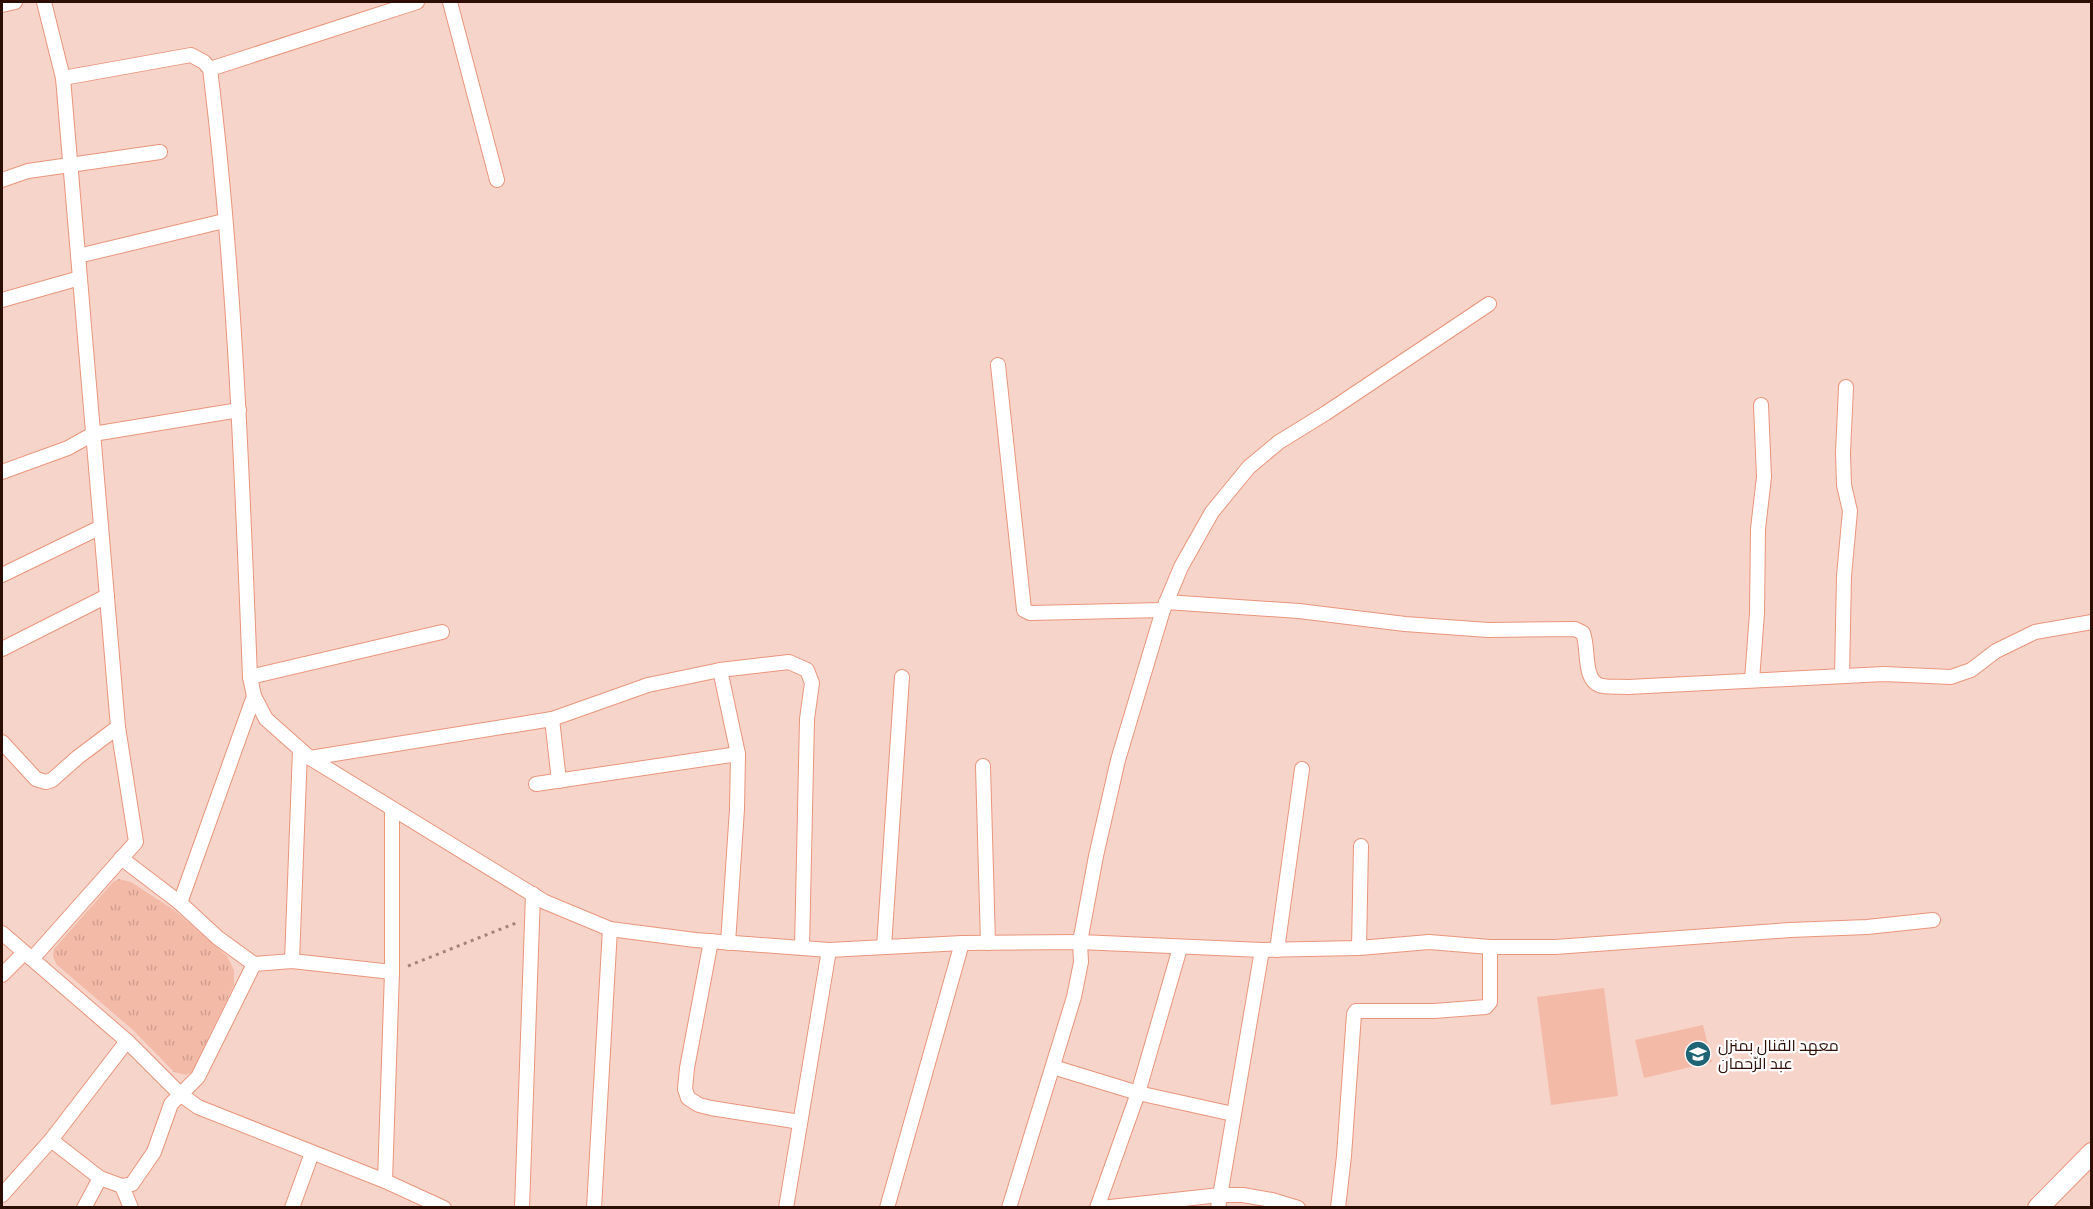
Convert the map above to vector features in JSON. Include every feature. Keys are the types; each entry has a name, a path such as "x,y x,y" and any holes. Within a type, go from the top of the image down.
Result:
{"street":[{"path":"2,5 15,2"},
{"path":"2,975 28,956 136,842 118,727 63,78 44,2"},
{"path":"210,69 417,2"},
{"path":"450,2 497,180"},
{"path":"63,78 191,55 204,62 210,69 220,154 239,410 250,677 254,696 266,718 305,754 545,902 610,929 637,934 829,950 962,943 1080,942 1262,950 1359,948 1429,942 1490,947 1566,947 1790,930 1868,927 1933,920"},
{"path":"2,180 28,171 160,152"},
{"path":"78,256 224,221"},
{"path":"2,300 80,278"},
{"path":"1009,1208 1074,997 1081,962 1080,942 1118,760 1164,606 1195,539 1212,512 1249,467 1279,442 1489,304"},
{"path":"998,365 1022,607 1030,613 1164,606 1299,611 1405,624 1488,630 1575,629 1583,633 1587,642 1588,672 1593,681 1599,685 1628,687 1884,674 1951,677 1971,670 1996,651 2035,632 2091,622"},
{"path":"1842,676 1844,576 1850,511 1845,485 1843,453 1846,387"},
{"path":"1752,680 1757,613 1758,529 1764,477 1761,405"},
{"path":"2,472 68,448 93,434 239,410"},
{"path":"2,575 101,527"},
{"path":"2,650 107,596"},
{"path":"250,677 442,632"},
{"path":"305,754 552,718 648,685 720,670 789,662 807,670 812,683 807,719 802,948"},
{"path":"720,670 738,754 737,809 728,943"},
{"path":"884,947 902,677"},
{"path":"180,903 254,696"},
{"path":"552,718 559,781"},
{"path":"2,742 36,779 46,783 118,727"},
{"path":"292,961 305,754"},
{"path":"536,784 738,754"},
{"path":"983,766 988,943"},
{"path":"1277,950 1302,769"},
{"path":"385,1181 392,972 392,809"},
{"path":"1359,948 1361,846"},
{"path":"121,858 180,903 218,938 254,964 292,961 392,972"},
{"path":"522,1208 533,894"},
{"path":"594,1208 610,929"},
{"path":"2,933 127,1041 180,1094 198,1107 385,1181 444,1208"},
{"path":"711,941 687,1068 685,1089 688,1098 699,1105 722,1110 800,1122"},
{"path":"887,1208 962,943"},
{"path":"1338,1208 1354,1014 1356,1011 1434,1011 1486,1007 1490,1002 1490,947"},
{"path":"1180,948 1138,1093 1099,1208 1219,1201 1244,1195 1298,1208"},
{"path":"786,1208 829,950"},
{"path":"1219,1201 1262,950"},
{"path":"51,1140 100,1178 122,1186 132,1184 154,1152 171,1104 198,1077 254,964"},
{"path":"2,1195 51,1140 127,1041"},
{"path":"1053,1067 1138,1093 1233,1114"},
{"path":"292,1208 312,1152"},
{"path":"2038,1208 2091,1153"},
{"path":"84,1208 100,1178"},
{"path":"122,1186 131,1208"}],"path":[{"path":"392,972 532,917"}],"green space":[{"path":"119,879 131,882 174,910 227,956 234,970 234,985 192,1072 186,1075 174,1072 133,1030 56,964 53,956 54,949 113,882"},
{"path":"1604,988 1618,1096 1551,1105 1537,997"},
{"path":"1703,1025 1712,1062 1644,1078 1635,1040"}],"place":[{"name":"معهد القنال بمنزل عبد الرّحمان","path":"1698,1054"}]}
